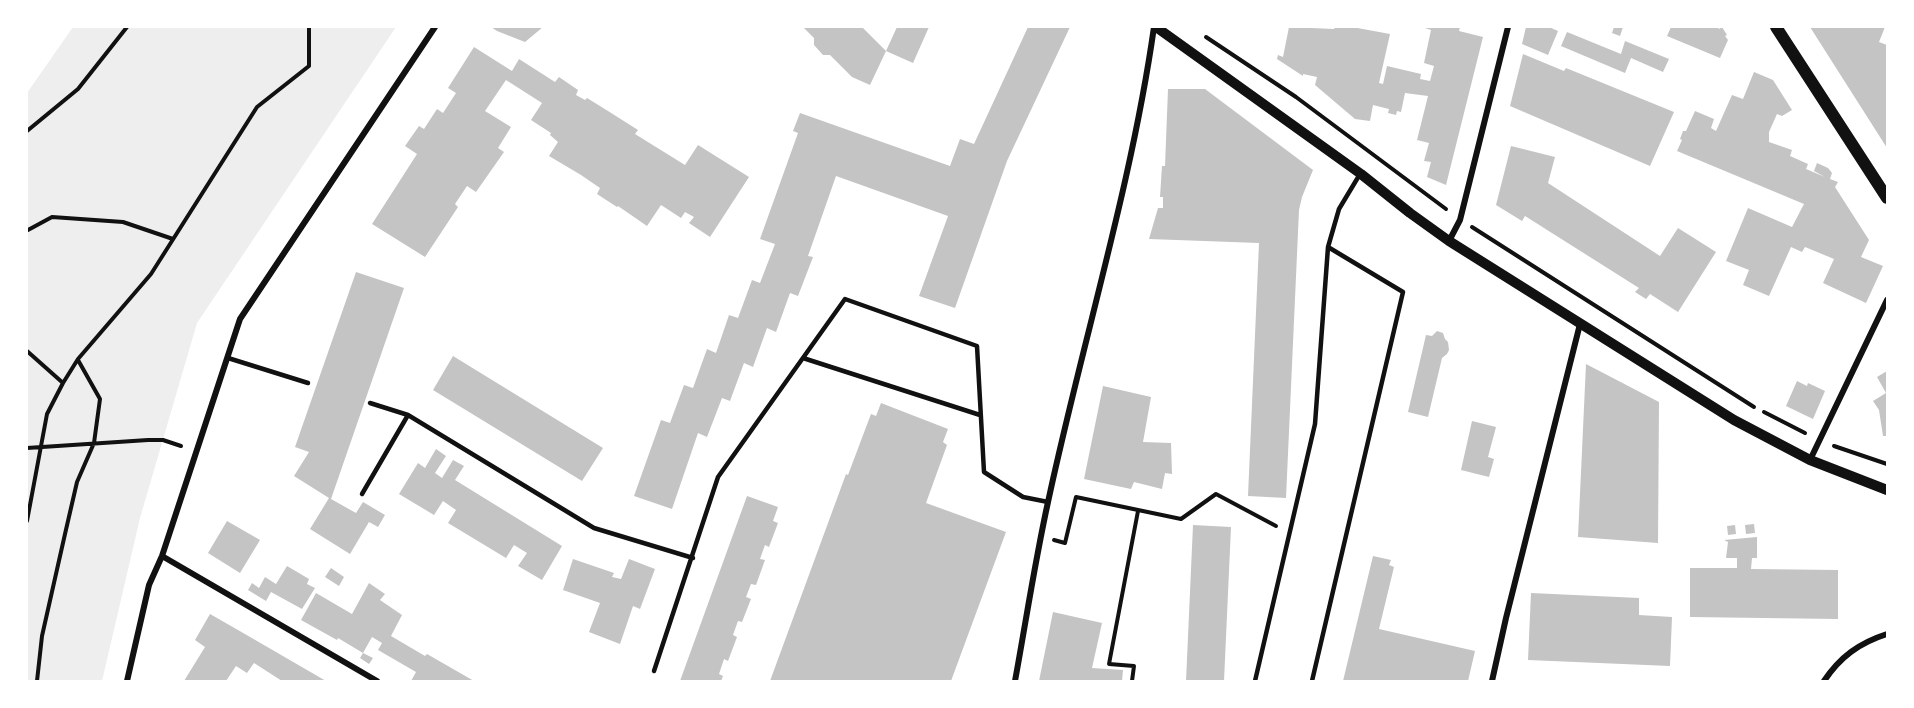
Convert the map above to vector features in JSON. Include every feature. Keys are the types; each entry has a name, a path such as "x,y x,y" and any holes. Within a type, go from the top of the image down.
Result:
{"main road":[{"path":"1776,27 1887,198"}],"street":[{"path":"127,681 149,585 162,556 198,451 240,319 435,27"},
{"path":"1015,681 1048,502 1118,207 1155,27 1449,241 1580,324 1734,420 1810,460 1887,490"},
{"path":"1449,241 1460,220 1508,27"},
{"path":"1810,460 1887,300"},
{"path":"1492,681 1580,324"},
{"path":"162,556 377,681"},
{"path":"1824,681 1833,667 1853,649 1887,634"}],"lane":[{"path":"1255,681 1315,424 1328,247 1339,209 1360,174"},
{"path":"1312,681 1403,292 1328,247"},
{"path":"654,671 718,477 845,300 977,346 984,472 1023,497 1048,502"},
{"path":"228,358 308,383"},
{"path":"803,358 981,415"},
{"path":"370,402 408,415 594,528 693,558"},
{"path":"362,494 408,415"}],"path":[{"path":"27,131 78,89 127,27"},
{"path":"27,521 47,414 63,383 78,359 151,274 257,107 309,66 309,27"},
{"path":"1199,33 1296,97 1460,220 1754,406 1820,441 1887,464"},
{"path":"27,230 52,217 123,222 173,239"},
{"path":"27,351 63,383"},
{"path":"37,681 42,636 76,482 94,443 100,399 78,359"},
{"path":"27,448 163,440 198,451"},
{"path":"1041,538 1065,543 1076,497 1181,519 1216,494 1290,534"},
{"path":"1132,681 1134,666 1109,664 1138,511"}],"shaded area":[{"path":"73,27 396,27 197,323 140,518 102,681 27,681 27,93"}],"building":[{"path":"491,27 543,27 525,42"},
{"path":"803,27 862,27 886,51 870,85 852,77 830,55 823,55 814,45 814,38"},
{"path":"897,27 929,27 913,63 886,51"},
{"path":"1028,27 1070,27 1007,161 955,308 919,296 948,216 836,176 808,256 813,257 798,296 790,293 776,332 767,328 753,367 744,363 730,401 722,398 707,437 698,433 672,509 634,496 661,420 670,423 684,385 693,388 707,349 716,353 729,315 738,318 752,280 760,283 775,244 760,239 798,133 793,131 800,113 950,166 960,139 974,144"},
{"path":"1289,27 1334,29 1335,27 1352,27 1390,34 1379,83 1383,84 1387,66 1421,74 1420,79 1430,81 1434,66 1424,63 1431,30 1422,27 1460,27 1459,31 1483,37 1446,185 1427,177 1431,162 1424,161 1429,143 1417,140 1428,96 1405,93 1401,112 1397,111 1396,115 1388,113 1389,109 1373,105 1370,121 1355,119 1315,85 1317,77 1303,74 1303,76 1277,59 1278,55 1283,57"},
{"path":"1526,27 1549,27 1558,31 1548,55 1522,44"},
{"path":"1614,27 1623,27 1620,36 1612,33"},
{"path":"1671,27 1718,27 1719,29 1722,27 1728,40 1720,58 1667,36"},
{"path":"1810,27 1885,27 1879,42 1887,45 1887,148"},
{"path":"1567,32 1621,54 1625,41 1669,59 1663,72 1631,58 1625,73 1561,46"},
{"path":"474,47 512,71 519,59 555,82 559,77 578,90 576,95 585,100 587,98 638,130 635,134 685,165 698,145 749,177 710,237 689,223 694,217 685,212 681,218 661,205 647,226 597,194 600,188 549,156 558,142 550,135 551,133 531,120 542,103 506,80 485,111 511,127 498,148 504,152 476,192 467,186 455,204 458,207 425,257 372,224 417,154 405,146 419,126 424,129 437,109 443,113 456,93 448,88"},
{"path":"1523,54 1564,71 1566,68 1674,112 1650,166 1510,106"},
{"path":"1754,72 1773,80 1792,110 1782,116 1777,114 1769,132 1769,142 1792,150 1790,156 1808,164 1806,169 1825,177 1814,171 1817,163 1828,168 1832,173 1830,179 1838,182 1835,187 1869,240 1861,257 1883,266 1866,303 1823,283 1834,259 1805,247 1802,252 1791,247 1769,296 1743,285 1749,270 1726,261 1748,208 1792,227 1804,204 1677,151 1683,131 1686,131 1695,111 1714,119 1711,128 1716,131 1732,95 1743,99"},
{"path":"1168,89 1205,89 1313,170 1299,210 1286,498 1248,496 1259,243 1149,239 1158,208 1163,208 1163,197 1160,197 1162,166 1165,166"},
{"path":"1511,146 1555,157 1548,183 1660,256 1678,228 1716,252 1678,312 1650,294 1646,299 1635,292 1639,288 1525,216 1522,221 1496,205"},
{"path":"356,272 404,288 331,499 356,513 363,502 385,515 378,527 369,522 350,554 310,529 329,498 294,476 309,452 295,447"},
{"path":"1437,331 1443,333 1449,350 1442,358 1428,417 1408,412 1426,335 1432,336"},
{"path":"453,356 603,448 582,481 433,390"},
{"path":"1586,364 1659,402 1658,543 1578,537"},
{"path":"1887,371 1887,436 1883,436 1879,410 1873,401 1886,393 1877,377"},
{"path":"1797,381 1807,386 1808,383 1825,391 1813,419 1786,406"},
{"path":"1103,386 1151,397 1143,442 1171,443 1172,474 1165,473 1162,489 1134,482 1131,489 1084,479"},
{"path":"881,403 948,429 943,442 947,445 926,503 1006,532 951,681 770,681 846,474 848,475 871,414 876,416"},
{"path":"1472,421 1496,427 1488,457 1494,459 1489,477 1461,470"},
{"path":"436,449 446,456 435,473 442,478 453,460 464,466 455,480 562,546 542,580 518,566 527,553 514,545 506,558 448,523 456,510 443,501 434,515 399,494 418,463 425,468"},
{"path":"747,496 778,507 773,521 778,523 769,547 765,545 760,559 765,560 756,585 751,584 746,597 751,599 742,622 738,621 733,635 737,637 728,661 724,659 719,674 723,676 721,681 680,681"},
{"path":"227,521 260,540 240,573 208,553"},
{"path":"1754,524 1755,533 1746,534 1745,525"},
{"path":"1193,525 1231,527 1224,681 1186,681"},
{"path":"1735,525 1736,534 1728,535 1727,526"},
{"path":"1757,537 1757,558 1752,558 1751,569 1838,570 1838,619 1690,617 1690,568 1737,568 1737,558 1726,558 1728,542 1724,540"},
{"path":"1373,556 1391,560 1389,565 1394,567 1379,629 1475,651 1468,681 1343,681"},
{"path":"573,559 614,573 612,577 621,579 629,559 655,569 640,609 633,606 620,644 589,632 600,603 563,590"},
{"path":"287,566 309,579 307,584 315,588 302,609 271,592 266,601 248,590 252,583 259,588 265,577 276,584"},
{"path":"331,568 344,577 339,586 325,577"},
{"path":"369,583 385,594 380,600 402,615 391,636 474,681 411,681 416,672 378,650 382,643 372,637 363,653 301,620 316,593 352,614"},
{"path":"1531,593 1639,598 1639,615 1672,617 1670,666 1528,660"},
{"path":"1053,612 1102,623 1092,668 1123,670 1122,681 1039,681"},
{"path":"210,614 326,681 282,681 254,663 247,673 236,666 226,681 184,681 205,647 195,640"},
{"path":"363,653 373,658 369,664 360,658"}]}
